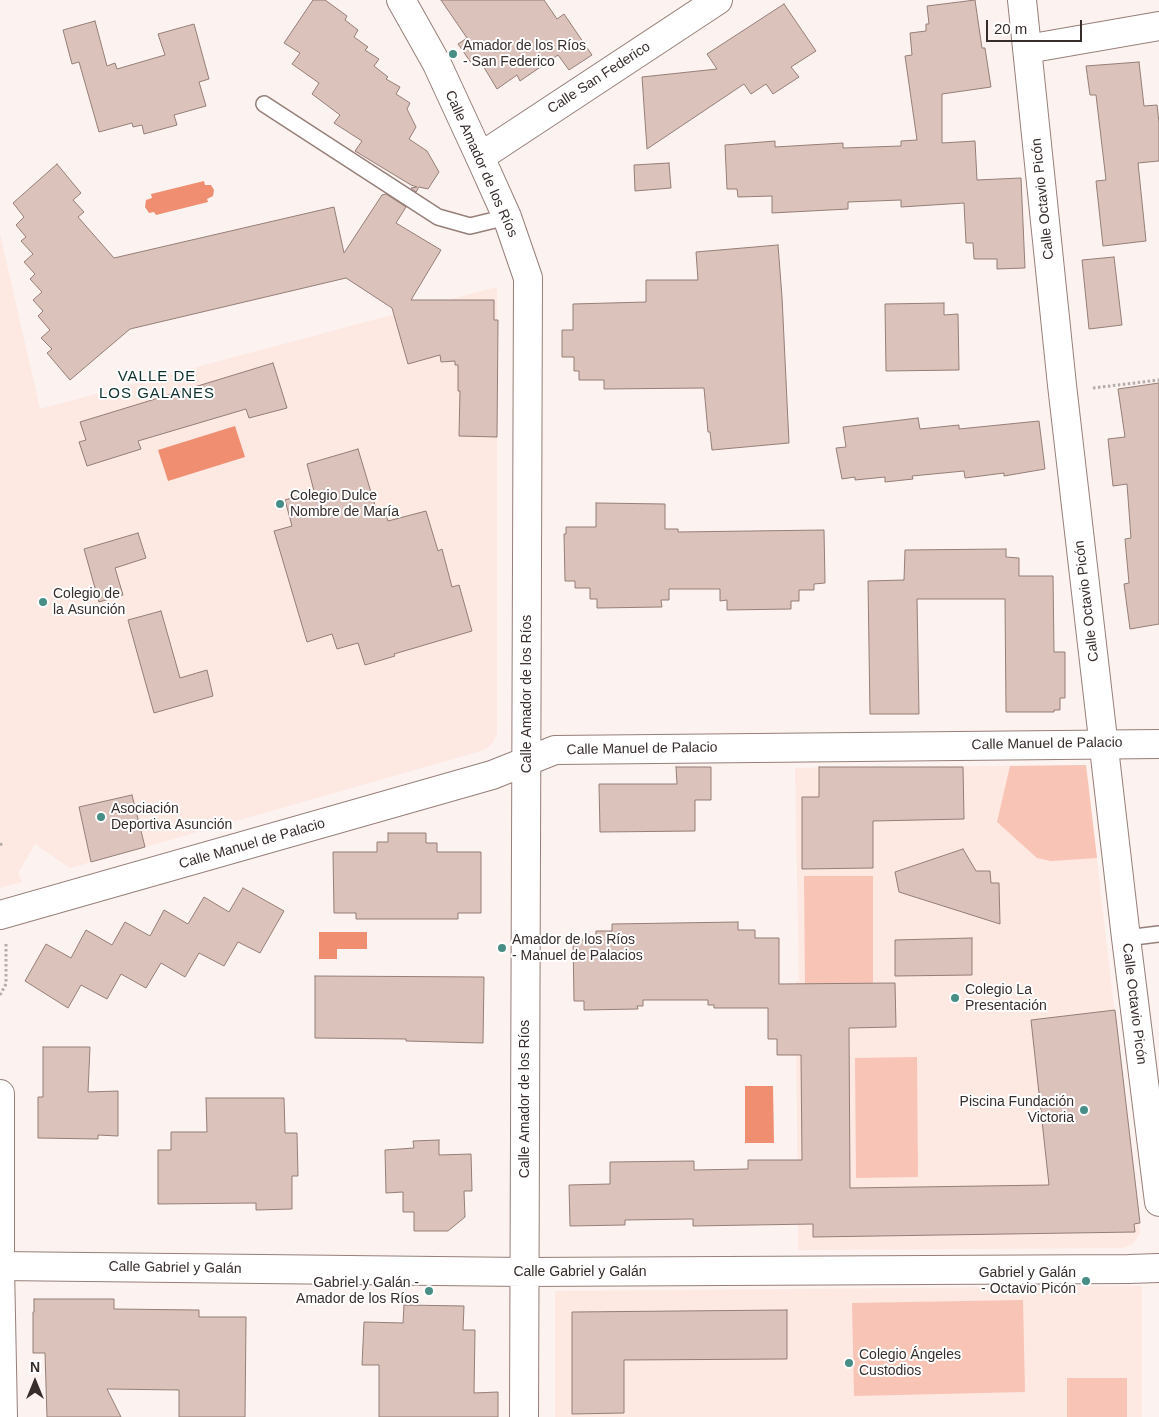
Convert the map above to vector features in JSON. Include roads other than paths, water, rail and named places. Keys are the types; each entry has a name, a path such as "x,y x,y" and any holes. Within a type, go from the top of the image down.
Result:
{"street":[{"name":"Calle Amador de los Ríos","path":"401,0 437,64 480,157 507,217 528,278 524,1417"},
{"name":"Calle San Federico","path":"480,157 718,0"},
{"name":"Calle Octavio Picón","path":"1022,0 1062,385 1126,938 1159,1202"},
{"path":"1027,49 1159,26"},
{"name":"Calle Manuel de Palacio","path":"3,928 492,775 555,750 1159,744"},
{"path":"0,1094 0,1266 3,1417"},
{"name":"Calle Gabriel y Galán","path":"0,1266 524,1272 1159,1268"}],"lane":[{"path":"264,104 438,217 470,226 507,217"},
{"path":"1126,938 1159,934"}],"place":[{"name":"Amador de los Ríos - San Federico","path":"453,54"},
{"name":"Colegio Dulce Nombre de María","path":"280,504"},
{"name":"Colegio de la Asunción","path":"43,602"},
{"name":"Asociación Deportiva Asunción","path":"101,817"},
{"name":"Amador de los Ríos - Manuel de Palacios","path":"502,948"},
{"name":"Colegio La Presentación","path":"955,998"},
{"name":"Piscina Fundación Victoria","path":"1084,1110"},
{"name":"Gabriel y Galán - Octavio Picón","path":"1086,1281"},
{"name":"Gabriel y Galán - Amador de los Ríos","path":"429,1291"},
{"name":"Colegio Ángeles Custodios","path":"849,1363"}],"district":[{"name":"VALLE DE LOS GALANES","path":"157,386"}]}
